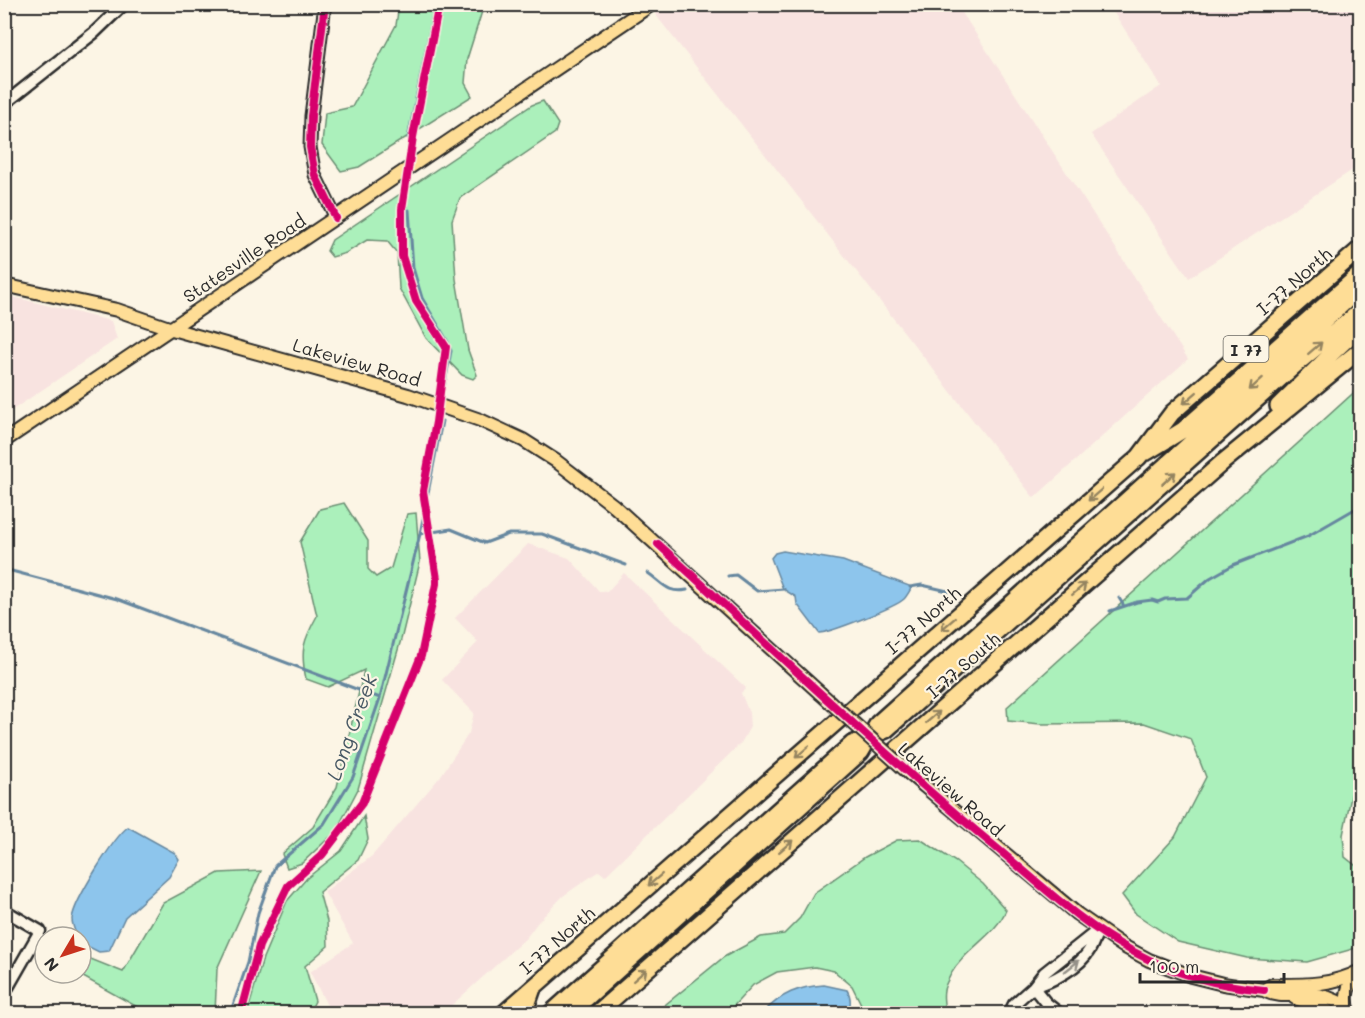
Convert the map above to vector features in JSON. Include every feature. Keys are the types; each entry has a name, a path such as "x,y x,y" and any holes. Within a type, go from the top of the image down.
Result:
{"highway":[{"name":"I-77 North","path":"503,1014 1139,457 1172,413 1360,249"},
{"name":"I 77","path":"1139,457 1183,430 1360,274"},
{"path":"550,1014 836,767 861,752 869,737 886,730 902,708 1360,288"},
{"path":"902,708 1360,311"},
{"path":"1223,462 1360,327"},
{"name":"I-77 South","path":"596,1014 1223,462 1360,350"},
{"path":"569,1014 836,767"},
{"name":"I 77","path":"524,1014 534,985"}],"main road":[{"name":"Statesville Road","path":"4,441 652,4"},
{"name":"Lakeview Road","path":"4,285 117,310 172,329 435,404 480,420 523,440 573,473 614,505 910,774 1098,930 1129,950 1175,971 1223,984 1264,990 1272,995 1311,994 1326,997 1349,1012"},
{"name":"Lakeview Road","path":"1264,990 1272,985 1328,983 1347,978 1360,971"},
{"path":"1349,1012 1347,989 1360,971"},
{"path":"1286,995 1322,1007 1332,1014"}],"street":[{"path":"4,104 95,32 124,4"},
{"path":"325,4 311,116 310,147 315,175 336,218"},
{"path":"4,910 40,931 4,994"},
{"path":"1009,1014 1014,1004 1033,987 1051,982 1083,957 1090,950 1098,930"},
{"path":"1033,987 1046,1004 1060,1014"}],"shaded area":[{"path":"668,5 957,5 1188,359 1034,498 655,14"},
{"path":"1109,5 1360,5 1360,165 1189,278 1091,134 1161,86"},
{"path":"5,295 111,321 117,339 5,415"},
{"path":"528,544 569,558 599,591 607,592 624,573 746,688 741,693 749,713 750,727 741,743 605,876 599,871 563,896 526,938 443,1013 331,1013 310,972 353,943 324,892 372,856 440,777 469,733 474,713 442,680 478,642 455,618"}],"green space":[{"path":"399,5 484,5 467,59 465,83 472,96 359,167 341,171 322,145 325,113 352,107 396,25"},
{"path":"543,101 558,124 555,133 460,198 452,220 456,279 468,350 477,375 473,379 462,375 426,338 399,288 397,253 387,241 367,240 346,253 332,257 327,251 332,240 532,105"},
{"path":"1360,387 1360,753 1343,835 1345,857 1360,869 1360,947 1307,962 1247,958 1178,942 1136,914 1122,895 1175,837 1206,777 1191,739 1144,723 1041,724 1008,721 1007,707"},
{"path":"344,503 368,541 368,569 376,577 391,568 407,514 416,513 420,562 402,636 358,789 336,831 302,863 287,868 282,854 313,827 337,787 364,670 328,687 306,679 304,669 304,646 317,616 300,542 320,509"},
{"path":"364,816 368,839 358,860 319,892 327,921 328,946 305,966 315,1001 309,1013 247,1013 263,958 287,901 307,878 341,851"},
{"path":"920,839 956,862 983,884 1006,910 995,927 964,957 951,974 944,989 943,1013 862,1013 863,1008 852,986 834,971 815,967 777,972 753,985 727,1013 655,1013 724,957 761,937 784,934 800,918 814,893 865,857 897,840"},
{"path":"261,871 217,969 215,1013 148,1013 93,982 93,960 123,972 163,903 219,873"}],"water":[{"path":"783,551 843,561 912,587 904,599 889,608 819,633 797,604 796,597 783,589 771,558 775,553"},
{"path":"128,827 175,853 179,859 169,877 125,917 109,951 99,952 93,949 93,925 73,925 72,919 74,910 96,870"},
{"path":"824,985 847,990 850,996 848,1013 763,1013 777,1000 791,992"}],"waterway":[{"name":"Long Creek","path":"408,138 435,4"},
{"name":"Long Creek","path":"409,210 413,268 422,298 451,351 444,389"},
{"name":"Long Creek","path":"230,1014 248,962 258,913 275,866 324,824 353,777 380,698 420,534 442,421"},
{"path":"1110,611 1137,602 1187,598 1210,578 1233,565 1308,536 1360,506"},
{"path":"420,534 451,529 485,543 509,534 542,534 626,565"},
{"path":"4,569 117,599 380,698"},
{"path":"648,573 670,589 687,590"},
{"path":"728,576 736,575 757,591 784,589"},
{"path":"910,587 922,585 952,592"},
{"path":"1119,598 1124,606"}],"cycle path":[{"path":"325,4 311,116 310,147 315,175 336,218"},
{"path":"241,1014 259,946 288,886 322,855 362,803 421,656 437,579 423,491 436,422 446,347 416,301 402,256 402,209 413,137 439,4"},
{"path":"658,544 907,772 1078,916 1115,941 1165,967 1214,982 1264,990"}]}
